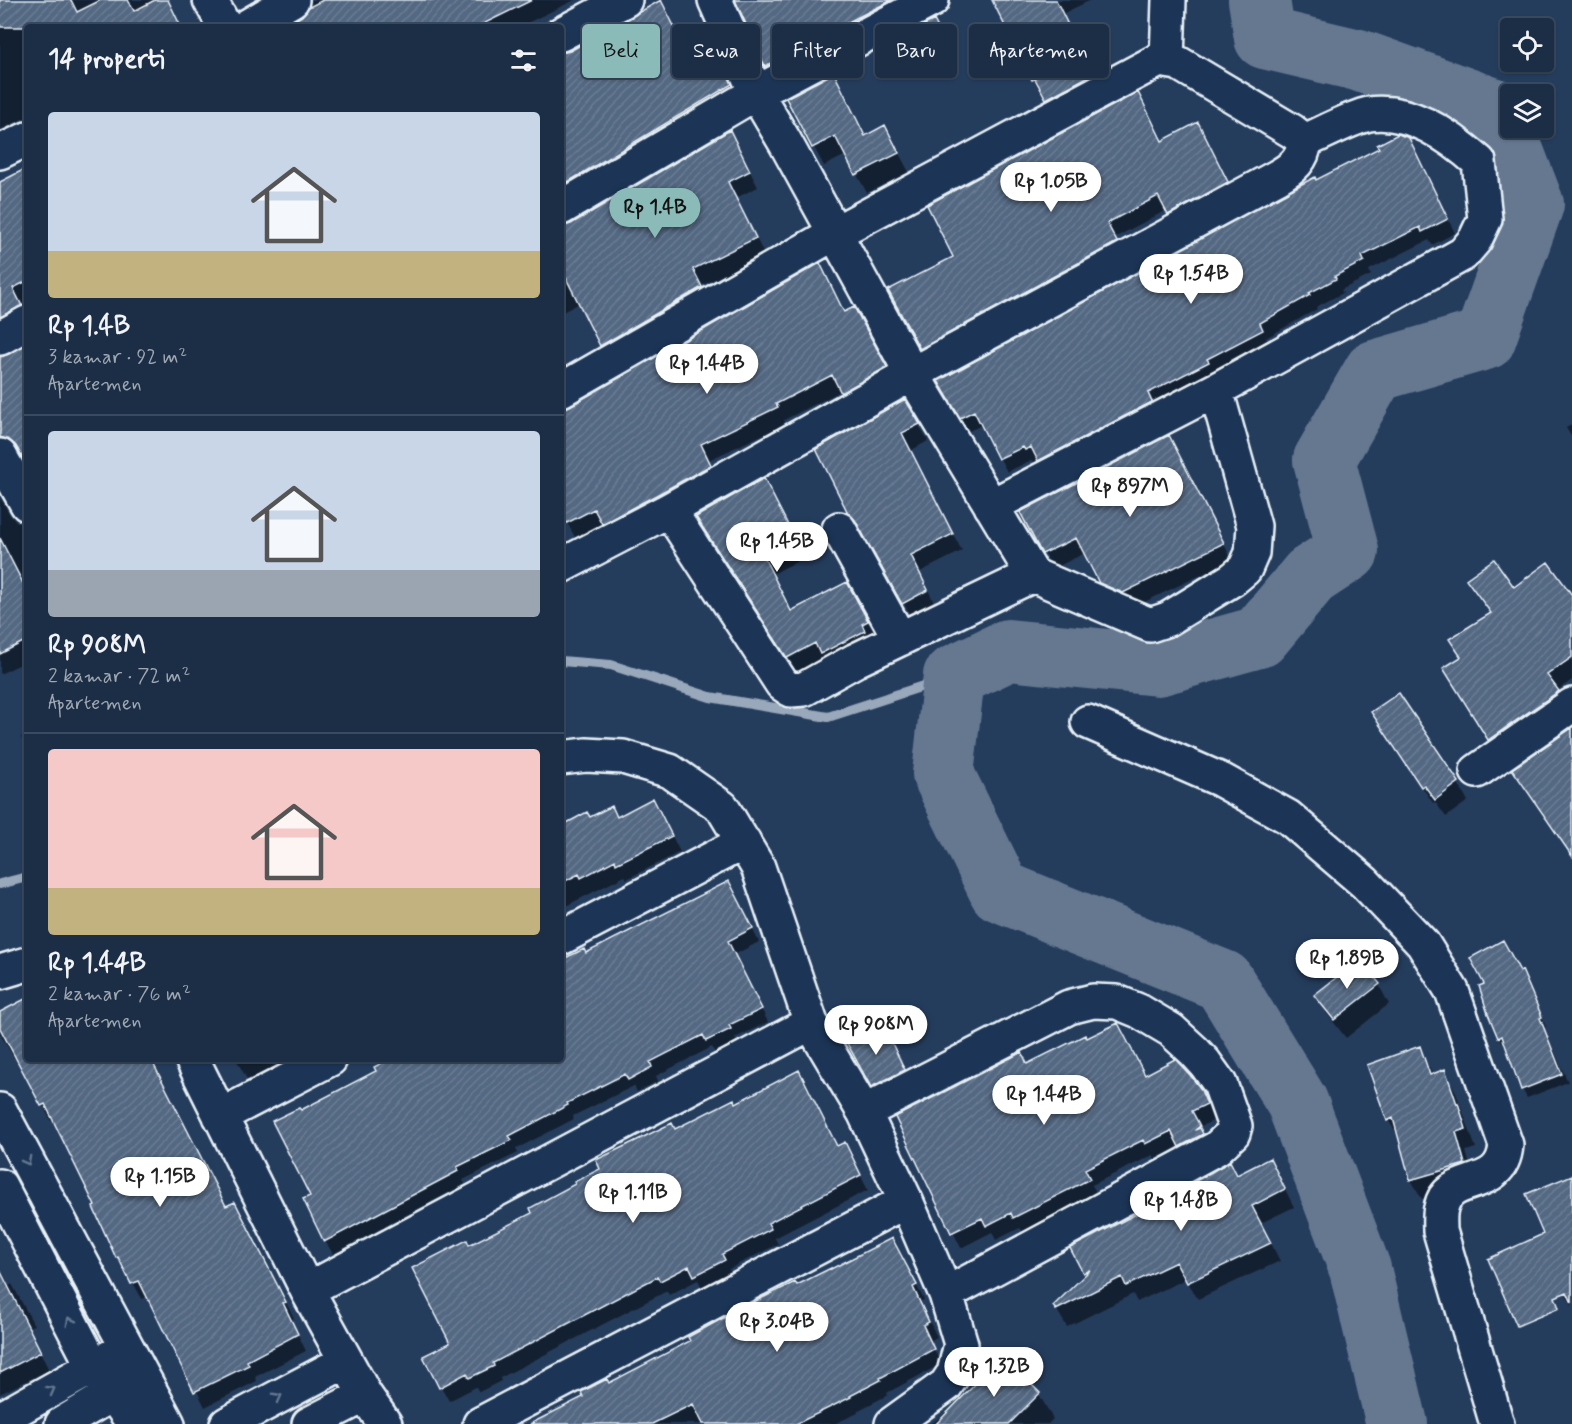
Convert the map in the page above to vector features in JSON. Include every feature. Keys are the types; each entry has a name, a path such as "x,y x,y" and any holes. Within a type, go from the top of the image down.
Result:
{"street":[{"path":"210,0 223,24"},
{"path":"252,19 292,0"},
{"path":"564,32 625,0"},
{"path":"715,0 756,93 912,374 1033,575 1150,625 1168,619 1233,579 1245,569 1252,553 1254,526 1216,390"},
{"path":"564,206 756,93 932,0"},
{"path":"1167,60 1169,0"},
{"path":"564,388 835,233 1159,60 1178,63 1292,130 1305,141"},
{"path":"991,506 1216,390 1463,255 1475,240 1485,219 1479,162 1464,148 1424,123 1395,114 1367,114 1305,141"},
{"path":"0,153 24,141"},
{"path":"564,564 669,510 912,374 1277,177 1294,167 1304,152 1305,141"},
{"path":"0,338 24,325"},
{"path":"0,456 24,499"},
{"path":"669,510 782,684 791,690 804,688 1033,575"},
{"path":"839,529 900,639"},
{"path":"1477,771 1572,705"},
{"path":"1088,722 1221,780 1288,817 1365,884 1423,944 1452,991 1506,1145 1502,1164 1496,1171 1452,1190 1446,1197 1441,1206 1440,1231 1497,1424"},
{"path":"564,758 585,755 623,757 670,771 722,807 758,867 811,1023 864,1112 906,1201 946,1293 961,1344 954,1372 946,1385 892,1424"},
{"path":"564,936 744,842"},
{"path":"0,972 24,965"},
{"path":"864,1112 1069,1007 1093,1001 1118,1002 1139,1011 1171,1030 1205,1063 1220,1084 1235,1126 1233,1133 1216,1148 946,1293"},
{"path":"307,1290 811,1023"},
{"path":"193,1062 307,1290 365,1395 386,1424"},
{"path":"220,1116 324,1062"},
{"path":"0,1110 168,1424"},
{"path":"0,1186 93,1366 134,1424"},
{"path":"480,1424 906,1201"},
{"path":"227,1424 346,1360"},
{"path":"0,1419 93,1366 134,1362"},
{"path":"62,1424 113,1393 134,1362"},
{"path":"309,1424 365,1395"}],"building":[{"path":"0,0 71,0 77,12 101,0 128,0 134,11 155,0 168,0 180,24 24,24 24,27 0,27"},
{"path":"323,0 532,0 483,24 288,24 302,16 309,7"},
{"path":"661,0 673,24 672,78 729,78 732,84 564,184 564,52 582,44 582,78 660,78 660,24 618,24"},
{"path":"735,0 892,0 844,24 772,24 772,62 765,66 760,55 760,24 746,24"},
{"path":"992,0 1056,0 1068,24 1004,24"},
{"path":"824,78 836,78 865,136 885,125 899,153 855,175 835,136 812,148 786,98"},
{"path":"1031,78 1086,78 1046,99 1035,79"},
{"path":"1138,92 1162,141 1198,122 1228,182 1168,215 1158,196 1107,223 1117,242 920,349 888,290 953,257 927,205"},
{"path":"730,130 750,171 728,182 756,238 693,269 702,287 600,346 564,274 564,226"},
{"path":"1398,134 1409,138 1448,219 1422,232 1420,227 1362,256 1364,261 1335,276 1336,279 1260,323 1263,330 1207,359 1209,362 1148,393 1152,402 1038,461 1031,447 1025,450 1023,447 998,459 974,411 960,418 938,381 1315,177 1316,180 1379,148 1377,145"},
{"path":"24,170 24,282 13,288 22,306 0,317 0,182"},
{"path":"820,263 844,312 854,307 887,367 841,393 832,375 776,404 778,407 701,444 711,465 602,524 594,509 564,524 564,408"},
{"path":"24,346 24,461 16,446 0,437 0,357"},
{"path":"905,399 920,424 902,433 953,534 911,555 928,590 902,604 855,520 848,513 816,449"},
{"path":"1169,435 1224,543 1123,593 1099,583 1076,538 1042,554 1020,512"},
{"path":"764,478 796,541 764,557 791,611 847,582 868,621 862,624 865,631 820,654 815,643 787,658 696,517"},
{"path":"0,538 24,585 24,642 0,654"},
{"path":"1494,559 1514,587 1548,562 1572,595 1572,657 1547,675 1559,691 1488,740 1443,668 1461,657 1449,639 1491,613 1466,579"},
{"path":"1399,693 1459,782 1435,800 1424,785 1421,787 1371,712"},
{"path":"1572,728 1572,856 1512,769"},
{"path":"653,798 672,836 616,864 615,860 581,878 579,874 564,882 564,824 587,812 590,817 612,806 617,817"},
{"path":"729,881 753,928 728,941 762,1009 729,1025 731,1029 706,1041 703,1035 650,1062 652,1067 628,1080 625,1074 567,1103 568,1105 509,1136 512,1140 457,1167 458,1171 324,1242 303,1199 310,1196 272,1121 299,1108 301,1110 376,1071 374,1067 384,1062 564,1062 564,959 584,949 586,953"},
{"path":"1503,940 1520,971 1522,970 1562,1074 1521,1090 1502,1036 1498,1038 1488,1014 1479,986 1484,984 1470,958"},
{"path":"1360,959 1380,984 1334,1020 1314,995"},
{"path":"24,1000 24,1062 153,1062 226,1206 235,1202 286,1302 283,1303 298,1334 247,1361 249,1365 194,1392 139,1281 131,1284 118,1257 116,1258 93,1207 95,1206 45,1104 41,1106 0,1028 0,1012"},
{"path":"1118,1023 1145,1075 1175,1059 1200,1088 1207,1104 1192,1111 1200,1126 1195,1130 1200,1128 1203,1134 1179,1147 1171,1131 1145,1144 1143,1140 1085,1169 1090,1179 1013,1218 1011,1213 986,1226 982,1218 951,1233 895,1117 1022,1052 1027,1064 1085,1035 1087,1038"},
{"path":"883,1025 905,1070 871,1087 847,1043"},
{"path":"1420,1046 1430,1075 1445,1069 1458,1103 1466,1129 1456,1132 1465,1164 1410,1180 1393,1118 1387,1121 1367,1065"},
{"path":"799,1070 837,1146 845,1142 861,1175 768,1223 771,1229 722,1254 725,1260 694,1276 689,1266 660,1281 657,1277 493,1363 494,1366 469,1378 467,1373 439,1388 423,1356 450,1343 412,1268 467,1240 469,1245 532,1213 530,1208 600,1169 596,1160 672,1123 675,1129 734,1099 736,1103"},
{"path":"1270,1158 1285,1189 1252,1206 1271,1243 1187,1283 1176,1262 1126,1286 1122,1277 1056,1310 1053,1306 1090,1270 1083,1273 1070,1248 1197,1183 1196,1181 1230,1161 1237,1175"},
{"path":"1572,1175 1572,1303 1567,1292 1555,1297 1559,1308 1517,1326 1488,1259 1543,1234 1526,1194"},
{"path":"892,1238 917,1285 913,1287 929,1322 923,1325 934,1349 880,1378 881,1380 851,1397 796,1424 703,1424 693,1404 652,1424 530,1424 583,1397 581,1392 607,1379 609,1383 690,1341 688,1337 744,1307 795,1282 797,1285"},
{"path":"0,1270 41,1352 0,1373"},
{"path":"1003,1356 1040,1393 1009,1424 936,1424"}],"waterway":[{"path":"1259,0 1265,38 1358,60 1497,110 1533,204 1485,339 1375,371 1324,460 1348,551 1310,576 1259,637 1158,665 1008,650 954,676 943,774 1000,891 1223,981 1297,1102 1360,1269 1397,1424"},
{"path":"564,661 611,665 710,697 828,717 954,676"},
{"path":"0,884 24,878"}]}
